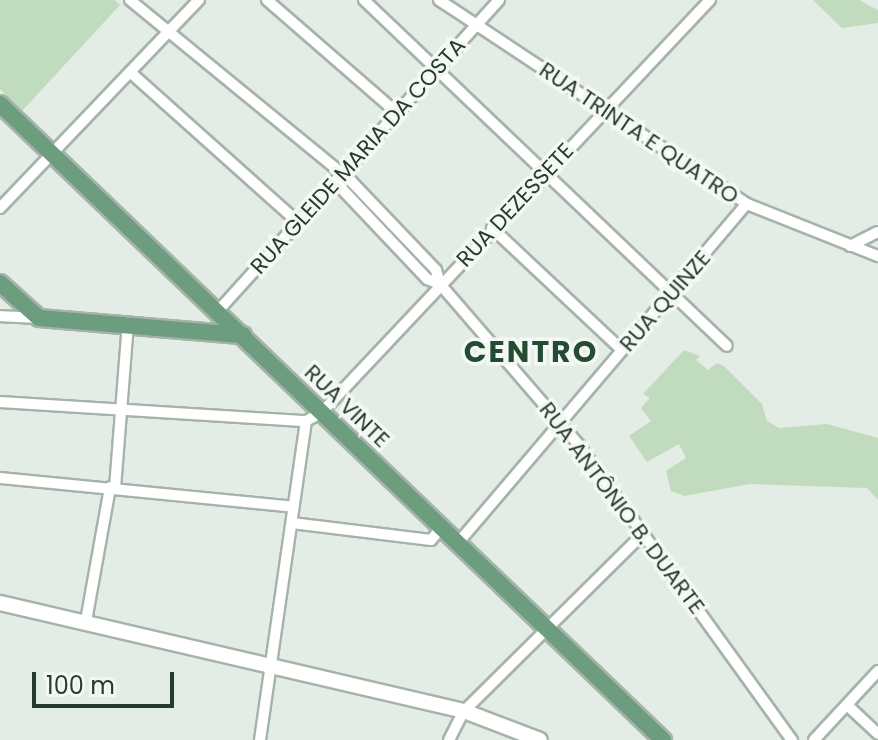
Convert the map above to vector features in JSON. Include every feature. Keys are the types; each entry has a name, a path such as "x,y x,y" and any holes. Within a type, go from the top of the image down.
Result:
{"main road":[{"name":"RUA VINTE","path":"0,104 663,740"},
{"path":"2,285 39,318 184,326 243,335"},
{"path":"184,326 218,311"}],"street":[{"name":"RUA ANTÔNIO B. DUARTE","path":"130,0 166,35 339,176 342,189 427,279 440,284 561,422 792,740"},
{"path":"0,207 199,0"},
{"path":"267,0 397,113"},
{"path":"364,0 727,346"},
{"name":"RUA TRINTA E QUATRO","path":"439,0 747,204 878,256"},
{"name":"RUA GLEIDE MARIA DA COSTA","path":"218,311 499,0"},
{"name":"RUA DEZESSETE","path":"306,421 322,412 710,0"},
{"path":"130,72 298,222"},
{"name":"RUA QUINZE","path":"458,543 747,204"},
{"path":"492,228 622,350"},
{"path":"850,246 878,232"},
{"path":"2,285 6,303 0,314 39,318"},
{"path":"86,621 113,488 124,409 128,323"},
{"path":"0,402 306,421 260,740"},
{"path":"0,478 294,507"},
{"path":"292,523 431,540 442,527"},
{"path":"449,740 464,711 643,534"},
{"path":"0,603 464,711 540,740"},
{"path":"814,740 878,671"},
{"path":"847,705 878,734"}],"green space":[{"path":"0,0 115,0 120,5 22,111 0,89"},
{"path":"813,0 859,0 878,10 878,23 842,28"},
{"path":"684,350 700,356 696,360 708,370 717,363 724,366 762,404 767,421 779,428 827,424 878,438 878,500 867,488 750,484 684,496 671,491 666,471 686,458 679,444 647,462 629,436 651,421 641,408 650,398 643,394"}],"district":[{"name":"CENTRO","path":"531,352"}]}
